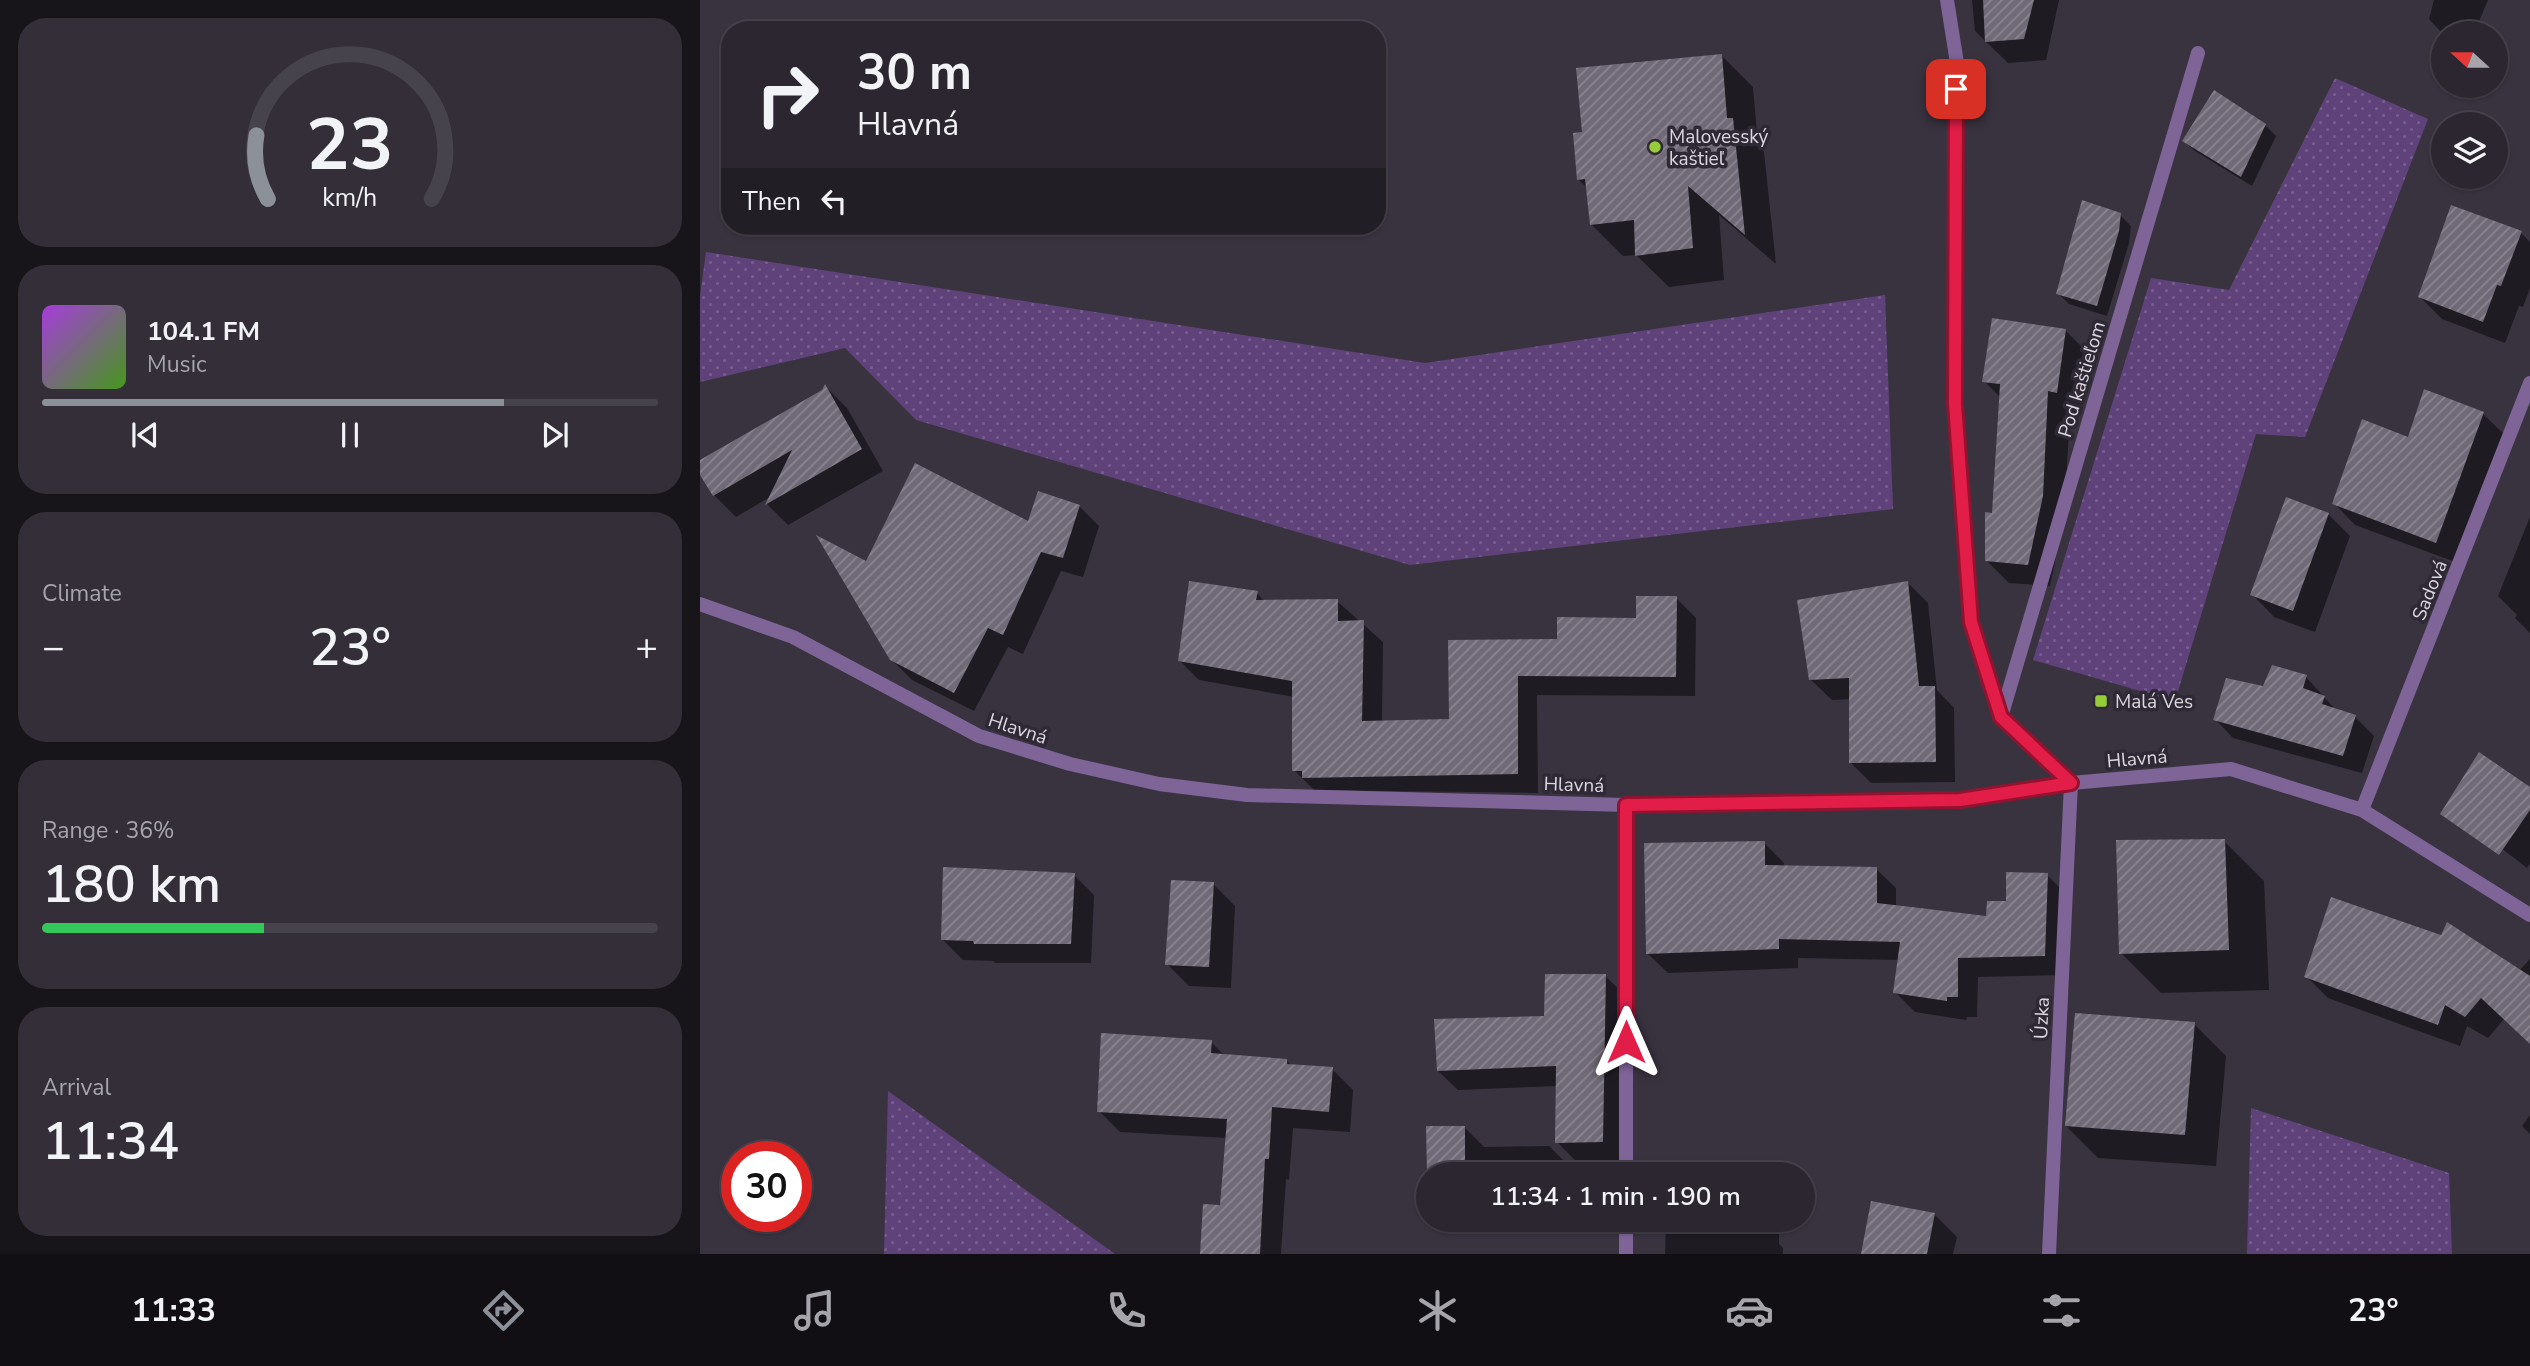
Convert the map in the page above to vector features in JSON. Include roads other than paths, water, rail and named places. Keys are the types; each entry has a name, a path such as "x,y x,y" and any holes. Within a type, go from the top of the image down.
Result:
{"street":[{"path":"1947,0 1957,63 1955,404 1971,622 2001,717 2071,783"},
{"name":"Pod kaštieľom","path":"2001,717 2198,53"},
{"name":"Sadová","path":"2362,810 2530,383"},
{"name":"Hlavná","path":"700,604 793,637 979,736 1070,764 1159,784 1247,795 1626,805 1960,800 2071,783 2231,769 2362,810 2530,915"},
{"name":"Úzka","path":"2049,1254 2071,783"},
{"path":"1626,805 1626,1162"},
{"path":"1626,1232 1626,1254"}],"place":[{"name":"Malovesský kaštieľ","path":"1655,147"},
{"name":"Malá Ves","path":"2101,701"}]}
